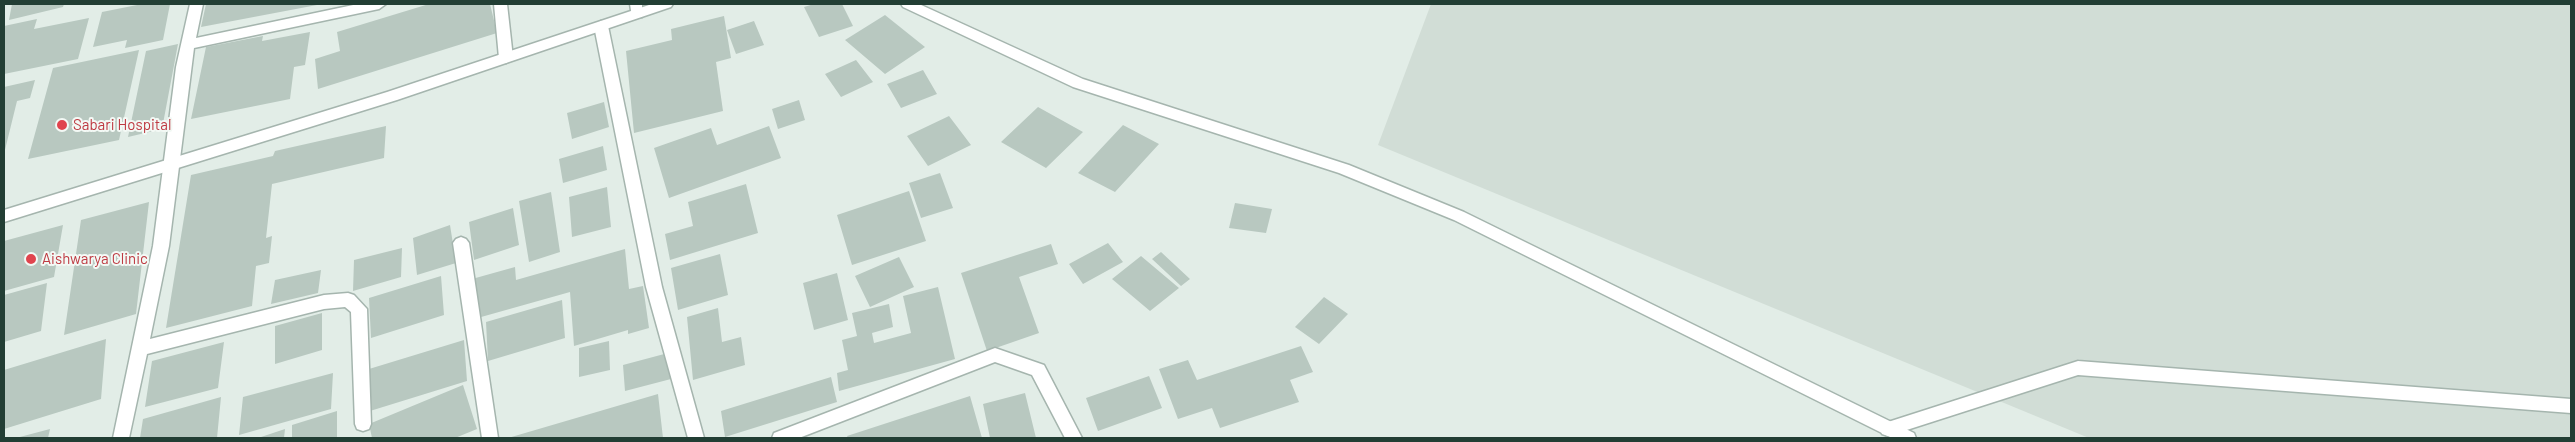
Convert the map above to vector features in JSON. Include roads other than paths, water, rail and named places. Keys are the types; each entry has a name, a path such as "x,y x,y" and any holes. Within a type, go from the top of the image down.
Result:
{"street":[{"path":"121,438 138,349 161,246 169,165 187,45 196,4"},
{"path":"187,45 379,4"},
{"path":"500,4 506,58"},
{"path":"4,216 506,58 601,26 636,9 666,4"},
{"path":"908,4 1078,83 1344,169 1459,216 1908,438"},
{"path":"601,26 654,287 696,438"},
{"path":"460,243 490,438"},
{"path":"138,349 324,302 348,300 360,309 363,424"},
{"path":"780,438 995,355 1038,370 1074,438"},
{"path":"1888,429 2078,368 2571,406"}],"place":[{"name":"Sabari Hospital","path":"62,125"},
{"name":"Aishwarya Clinic","path":"31,259"}]}
